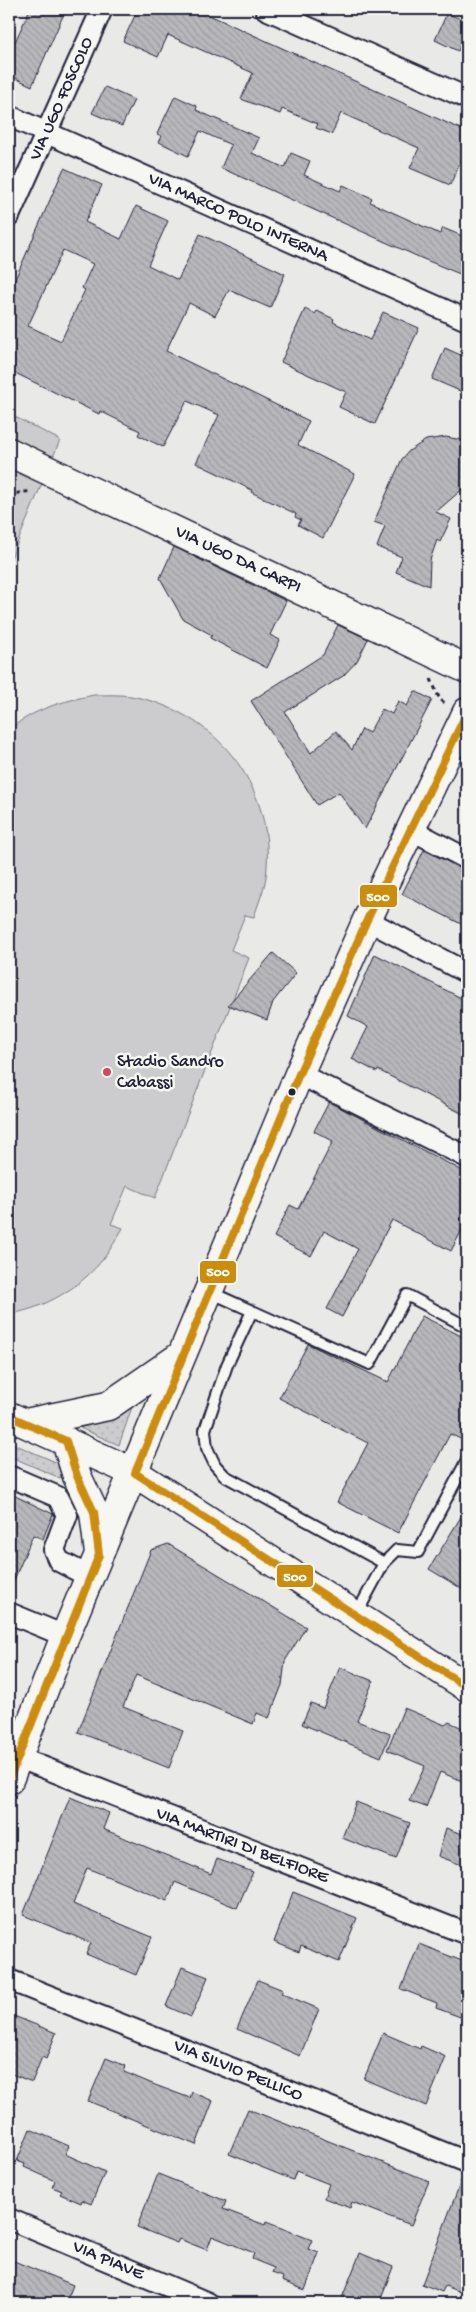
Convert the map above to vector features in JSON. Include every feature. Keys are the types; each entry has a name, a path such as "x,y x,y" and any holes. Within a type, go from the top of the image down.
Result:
{"street":[{"name":"VIA UGO FOSCOLO","path":"9,216 102,9"},
{"path":"266,9 467,98"},
{"name":"VIA MARCO POLO INTERNA","path":"9,116 467,320"},
{"name":"VIA UGO DA CARPI","path":"9,452 467,669"},
{"path":"13,1769 65,1636 135,1473 299,1074 367,920 467,712"},
{"path":"410,829 467,858"},
{"path":"367,920 467,973"},
{"path":"299,1074 467,1157"},
{"path":"17,1419 81,1413 108,1406 182,1355"},
{"path":"17,1419 135,1473 467,1687"},
{"path":"66,1441 77,1476 94,1512 95,1566"},
{"path":"9,1476 58,1497 67,1515 54,1550 60,1561 95,1566"},
{"path":"9,1613 65,1636"},
{"name":"VIA MARTIRI DI BELFIORE","path":"13,1769 467,1934"},
{"name":"VIA SILVIO PELLICO","path":"9,1980 467,2162"},
{"name":"VIA PIAVE","path":"9,2220 208,2303"}],"lane":[{"path":"209,1291 370,1364 407,1295 467,1327"},
{"path":"252,1311 227,1365 205,1430 207,1448 215,1466 225,1476 239,1485 384,1563"},
{"path":"355,1615 384,1563 397,1550 418,1552 467,1460"}],"shaded area":[{"path":"9,414 60,440 9,563"},
{"name":"Stadio Sandro Cabassi","path":"94,695 131,696 166,706 193,721 217,739 237,762 252,787 262,815 267,845 266,877 254,917 245,915 231,950 249,958 155,1198 127,1186 111,1224 123,1228 107,1255 85,1278 62,1295 36,1307 9,1314 9,730 38,711 71,700"},
{"path":"133,1404 119,1445 80,1428 106,1420"},
{"path":"9,1442 65,1466 60,1478 9,1456"}],"building":[{"path":"30,9 66,9 32,86 9,75 9,55"},
{"path":"138,9 196,9 467,132 467,147 450,185 410,168 419,148 341,113 332,134 316,128 318,124 282,109 280,114 241,99 253,73 168,35 158,57 123,41"},
{"path":"447,13 467,22 467,31 458,51 435,40"},
{"path":"105,87 134,100 122,126 92,113"},
{"path":"175,96 197,106 196,110 259,138 252,153 285,168 291,153 310,161 304,175 340,191 343,185 372,198 370,202 440,234 443,228 467,238 467,257 460,274 221,168 231,145 200,131 188,156 159,142 162,136 157,134"},
{"path":"64,168 102,185 85,222 121,239 136,206 168,221 148,265 178,280 200,234 285,274 270,308 229,290 215,316 189,303 166,351 309,421 298,445 355,474 323,538 298,525 301,520 295,517 296,514 196,463 219,415 187,401 163,447 138,435 140,431 100,411 99,414 9,370 9,293","holes":["63,250 93,264 82,288 85,290 61,341 28,326"]},
{"path":"305,309 315,314 317,311 334,319 333,322 370,340 383,312 419,328 375,424 339,407 346,392 281,362"},
{"path":"445,348 467,358 467,394 432,379"},
{"path":"446,437 467,441 467,487 436,512 451,519 440,542 437,540 430,560 429,586 396,572 402,557 377,547 385,526 374,522 402,459 409,451 426,440"},
{"path":"174,547 286,601 270,635 280,640 267,668 210,638 212,635 183,619 160,578"},
{"path":"338,625 368,639 357,661 343,676 285,712 311,753 336,731 352,750 362,729 369,733 382,709 392,714 398,701 407,706 415,691 432,700 365,829 339,792 317,805 251,701 323,655"},
{"path":"424,850 467,871 467,927 402,894"},
{"path":"273,953 296,973 273,1002 267,1020 228,1005"},
{"path":"375,954 467,1001 467,1116 378,1070 377,1072 352,1059 368,1027 348,1016"},
{"path":"329,1102 467,1173 467,1220 451,1251 392,1220 342,1317 327,1309 358,1249 324,1231 311,1256 274,1237 290,1205 298,1209 333,1141 314,1131"},
{"path":"422,1316 467,1339 467,1442 450,1434 398,1533 337,1502 368,1443 279,1398 308,1344 388,1382"},
{"path":"9,1493 53,1514 43,1539 33,1535 9,1592"},
{"path":"467,1507 467,1592 429,1569"},
{"path":"168,1544 306,1627 285,1661 282,1685 269,1718 257,1713 253,1724 136,1675 123,1707 183,1731 169,1768 78,1732 151,1550"},
{"path":"340,1667 373,1681 357,1721 390,1734 381,1757 302,1724 311,1703 323,1708"},
{"path":"404,1708 445,1725 449,1722 467,1730 467,1783 440,1772 426,1807 409,1801 425,1766 387,1750"},
{"path":"70,1797 109,1813 103,1829 211,1874 217,1859 253,1872 237,1908 175,1882 167,1901 87,1868 73,1904 152,1937 136,1975 86,1954 91,1943 23,1915"},
{"path":"356,1802 410,1823 396,1859 342,1838"},
{"path":"446,1828 467,1836 467,1867 438,1856"},
{"path":"293,1892 357,1918 339,1962 301,1946 299,1952 274,1942"},
{"path":"419,1944 467,1963 467,2006 463,2018 436,2008 437,2003 401,1989"},
{"path":"182,1967 208,1977 191,2017 166,2006"},
{"path":"258,1980 283,1990 281,1993 319,2009 300,2056 237,2029"},
{"path":"9,2014 56,2033 46,2059 42,2057 32,2082 9,2073"},
{"path":"383,2033 420,2049 421,2046 446,2057 426,2106 364,2079"},
{"path":"106,2058 126,2066 124,2072 155,2085 190,2098 192,2092 213,2101 196,2145 88,2101"},
{"path":"248,2109 429,2181 411,2225 352,2202 350,2208 324,2198 329,2184 296,2171 293,2180 229,2154"},
{"path":"30,2129 69,2146 65,2154 105,2172 91,2204 82,2200 81,2203 60,2194 62,2191 52,2187 55,2181 24,2167 25,2164 17,2161"},
{"path":"464,2173 467,2174 467,2238 460,2256 467,2258 467,2294 445,2286 442,2292 422,2284"},
{"path":"158,2174 226,2201 223,2209 265,2225 266,2222 312,2240 308,2249 319,2253 305,2290 282,2281 283,2277 272,2273 274,2268 252,2259 254,2253 212,2236 207,2250 179,2239 177,2243 137,2227"},
{"path":"360,2253 393,2267 379,2303 340,2303"},
{"path":"9,2259 73,2285 66,2303 9,2303"}],"transit line":[{"name":"500","path":"467,712 367,920 299,1074 135,1473 467,1687"},
{"name":"500","path":"9,1416 66,1441 77,1476 94,1512 99,1555 9,1780"}],"place":[{"name":"Stadio Sandro Cabassi","path":"107,1072"}]}
